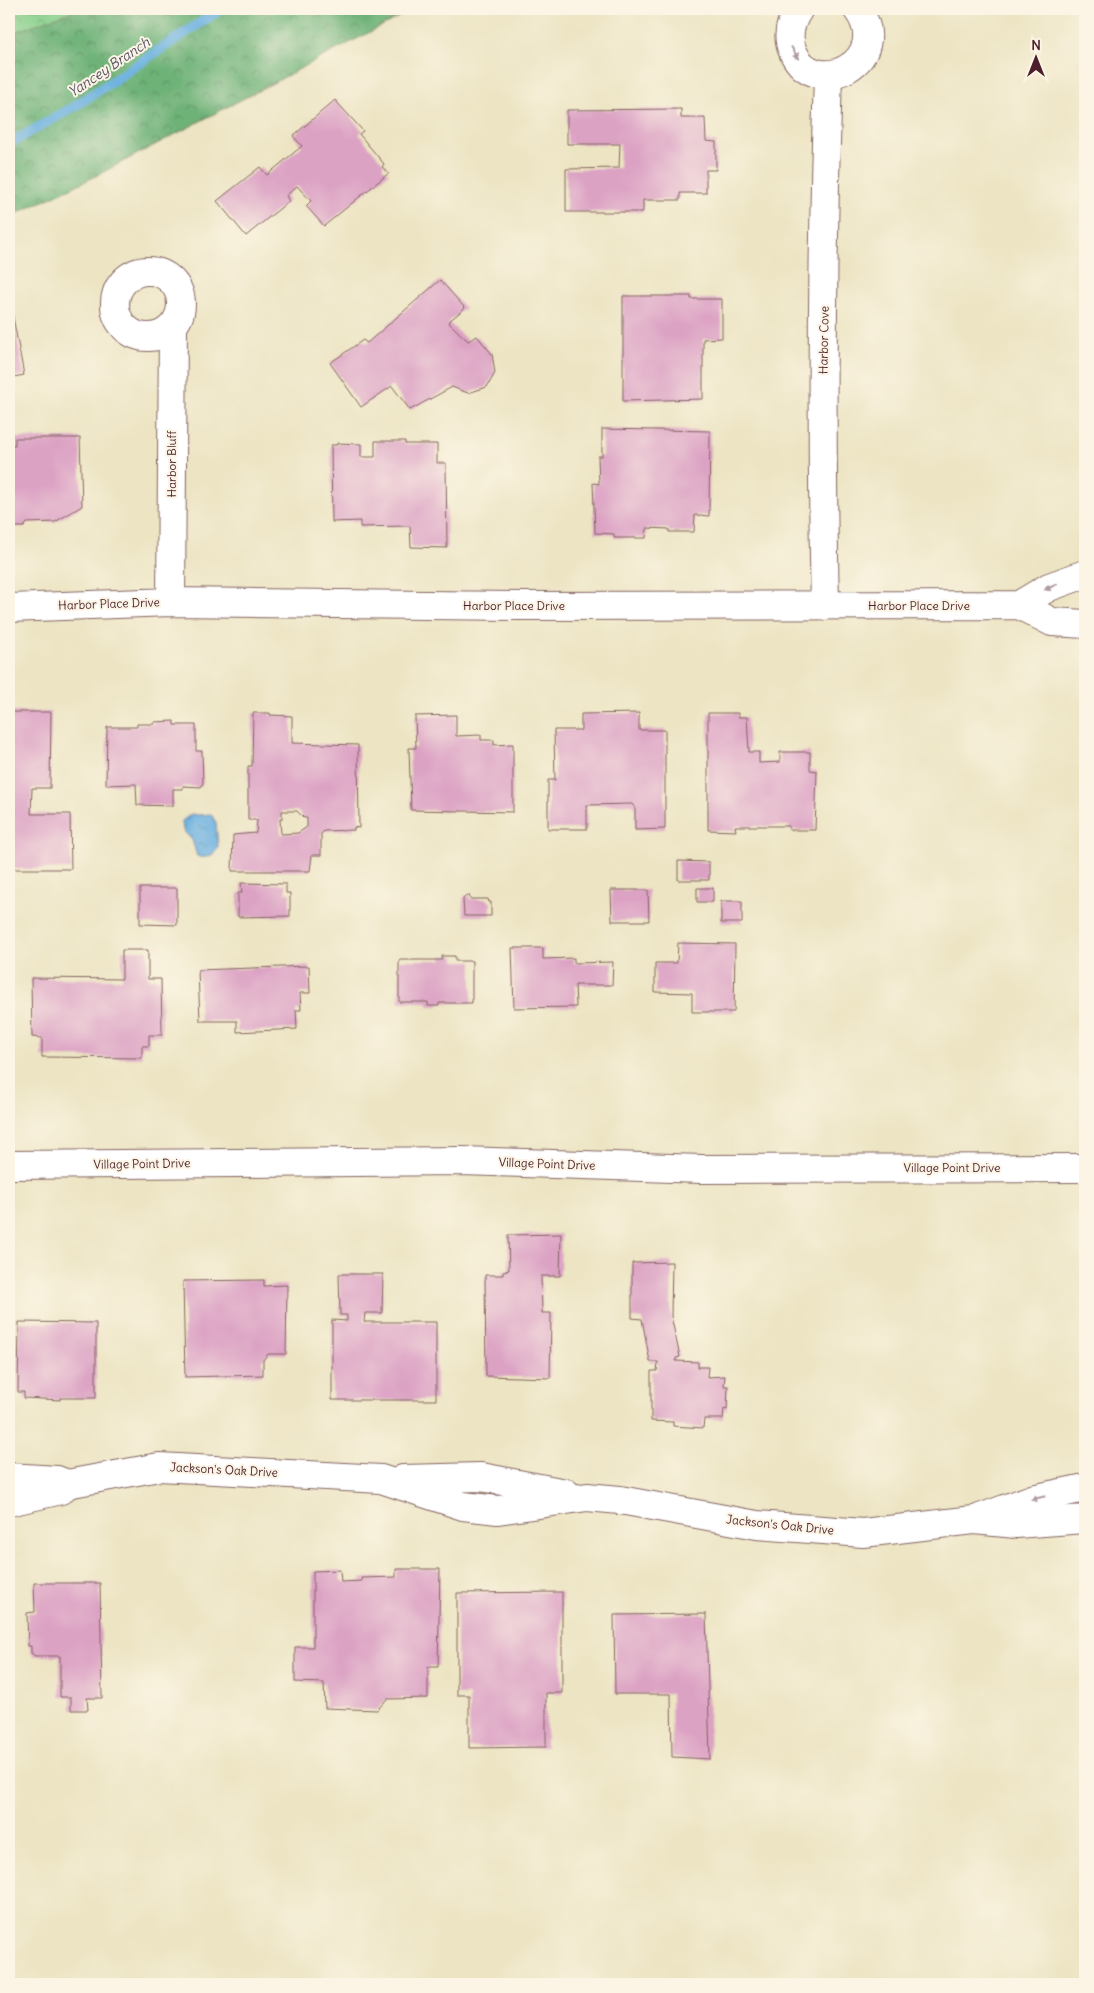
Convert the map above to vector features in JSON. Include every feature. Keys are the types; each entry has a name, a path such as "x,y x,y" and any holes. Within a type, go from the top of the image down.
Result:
{"street":[{"path":"799,9 792,19 789,32 790,45 795,56 804,66 815,72 828,75 841,72 852,66 861,57 866,45 867,33 864,20 857,9"},
{"name":"Harbor Cove","path":"825,606 822,498 828,75"},
{"name":"Harbor Bluff","path":"172,602 173,326"},
{"path":"1019,605 1049,587 1085,574"},
{"name":"Harbor Place Drive","path":"9,608 172,602 510,606 1019,605 1052,622 1085,624"},
{"name":"Village Point Drive","path":"9,1165 462,1161 701,1169 1085,1168"},
{"name":"Jackson's Oak Drive","path":"9,1477 57,1480 67,1484 159,1466 382,1479 463,1506 489,1509 498,1510 587,1498 620,1500 756,1525 863,1533 974,1520 1016,1524 1085,1518"},
{"name":"Jackson's Oak Drive","path":"9,1502 61,1490 67,1484"},
{"name":"Jackson's Oak Drive","path":"974,1520 1032,1499 1085,1488"}],"green space":[{"path":"9,9 414,9 90,179 9,217"},
{"path":"9,9 78,9 9,34"}],"water":[{"path":"191,814 211,814 216,823 218,846 210,856 197,856 192,840 183,830 182,821"}],"building":[{"path":"335,100 363,131 359,134 384,164 382,167 389,173 324,226 306,206 311,201 297,186 286,196 289,201 246,236 217,201 260,167 267,175 302,146 293,136"},
{"path":"681,109 681,118 705,118 706,141 716,142 716,170 706,170 706,193 680,193 680,200 643,200 643,212 566,212 566,169 619,168 620,144 567,144 567,110"},
{"path":"440,280 465,308 448,322 468,341 477,336 492,354 495,373 487,387 468,393 452,387 410,410 392,386 361,407 330,363 363,340 367,343"},
{"path":"9,296 24,375 9,378"},
{"path":"623,296 691,296 691,299 722,299 722,338 703,339 703,399 623,401"},
{"path":"602,429 710,431 709,516 695,515 694,532 669,532 669,529 647,528 646,538 614,538 614,534 595,533 593,483 599,484 598,456 602,456"},
{"path":"15,438 80,438 82,506 55,522 27,523 24,527 9,527 9,445 15,445"},
{"path":"375,441 405,441 405,444 437,444 437,463 446,463 447,548 411,547 410,526 360,527 360,521 332,522 331,445 337,445 337,443 361,444 361,457 375,457"},
{"path":"9,712 51,712 50,788 32,788 31,814 70,814 71,869 9,869"},
{"path":"253,713 292,716 292,743 358,745 359,828 354,827 354,830 324,831 321,834 321,855 312,855 310,871 232,871 233,835 256,833 257,820 248,820 248,766 252,766","holes":["282,811 297,811 304,818 307,818 307,827 298,833 281,834 280,819 282,819"]},
{"path":"639,713 639,730 665,730 665,829 635,830 635,808 632,804 587,805 587,829 548,829 548,780 555,780 554,730 581,730 581,714"},
{"path":"708,713 738,713 738,717 747,717 749,752 759,752 759,763 780,762 780,752 810,752 810,770 817,771 815,830 789,830 789,826 735,826 736,831 708,830"},
{"path":"456,715 456,736 481,735 481,740 494,740 494,745 513,744 513,812 411,810 409,748 416,748 415,716"},
{"path":"174,721 174,725 196,725 196,751 202,751 203,783 201,787 183,786 183,789 173,789 173,806 137,805 136,784 106,785 107,727 137,727 137,724"},
{"path":"678,861 709,862 709,880 678,880"},
{"path":"241,883 286,884 286,893 290,893 290,916 238,917 238,893 242,893"},
{"path":"140,888 177,888 177,925 140,924"},
{"path":"697,888 713,888 713,902 697,902"},
{"path":"611,890 648,890 649,921 612,921"},
{"path":"469,895 470,899 488,899 491,902 491,916 464,916 463,899"},
{"path":"721,901 742,901 742,923 721,923"},
{"path":"678,943 735,944 734,1012 692,1012 692,993 655,992 655,963 677,963"},
{"path":"512,948 543,948 543,959 574,958 574,963 613,962 612,985 575,985 576,1007 514,1008"},
{"path":"122,950 148,950 148,979 161,979 162,1035 149,1035 149,1046 142,1046 142,1058 42,1057 42,1038 32,1037 31,978 122,979"},
{"path":"442,956 455,956 455,961 472,961 472,1003 439,1003 439,1006 428,1006 428,1002 399,1002 399,960 442,960"},
{"path":"309,966 310,993 300,993 301,1010 296,1010 297,1029 237,1032 237,1021 200,1021 198,970"},
{"path":"561,1234 560,1276 541,1276 542,1313 551,1313 550,1378 486,1376 485,1275 503,1275 503,1271 509,1270 508,1235"},
{"path":"672,1262 671,1316 680,1357 676,1358 676,1361 698,1362 698,1367 708,1367 707,1377 725,1376 724,1386 728,1386 727,1410 724,1409 723,1419 704,1419 703,1428 673,1426 673,1422 651,1421 651,1371 657,1371 658,1362 650,1362 642,1319 632,1318 632,1263"},
{"path":"339,1274 383,1274 382,1313 365,1313 364,1322 436,1322 436,1400 332,1400 332,1320 347,1321 347,1315 340,1315"},
{"path":"264,1280 264,1286 287,1285 286,1354 268,1354 263,1360 263,1375 185,1377 183,1281"},
{"path":"19,1322 96,1323 96,1398 60,1398 60,1400 24,1398 24,1392 18,1392"},
{"path":"396,1569 440,1569 438,1667 428,1667 428,1698 387,1699 377,1710 325,1708 324,1683 295,1682 295,1647 313,1647 313,1571 340,1570 341,1582 362,1581 361,1578 396,1577"},
{"path":"34,1583 100,1583 102,1698 87,1698 88,1710 71,1710 71,1697 60,1697 60,1656 35,1656 31,1653 31,1646 28,1646 27,1613 35,1612"},
{"path":"562,1592 562,1693 546,1693 546,1747 469,1748 469,1695 457,1695 457,1593"},
{"path":"706,1614 710,1759 672,1757 671,1694 615,1694 614,1615"}],"waterway":[{"name":"Yancey Branch","path":"9,144 75,106 221,9"}]}
